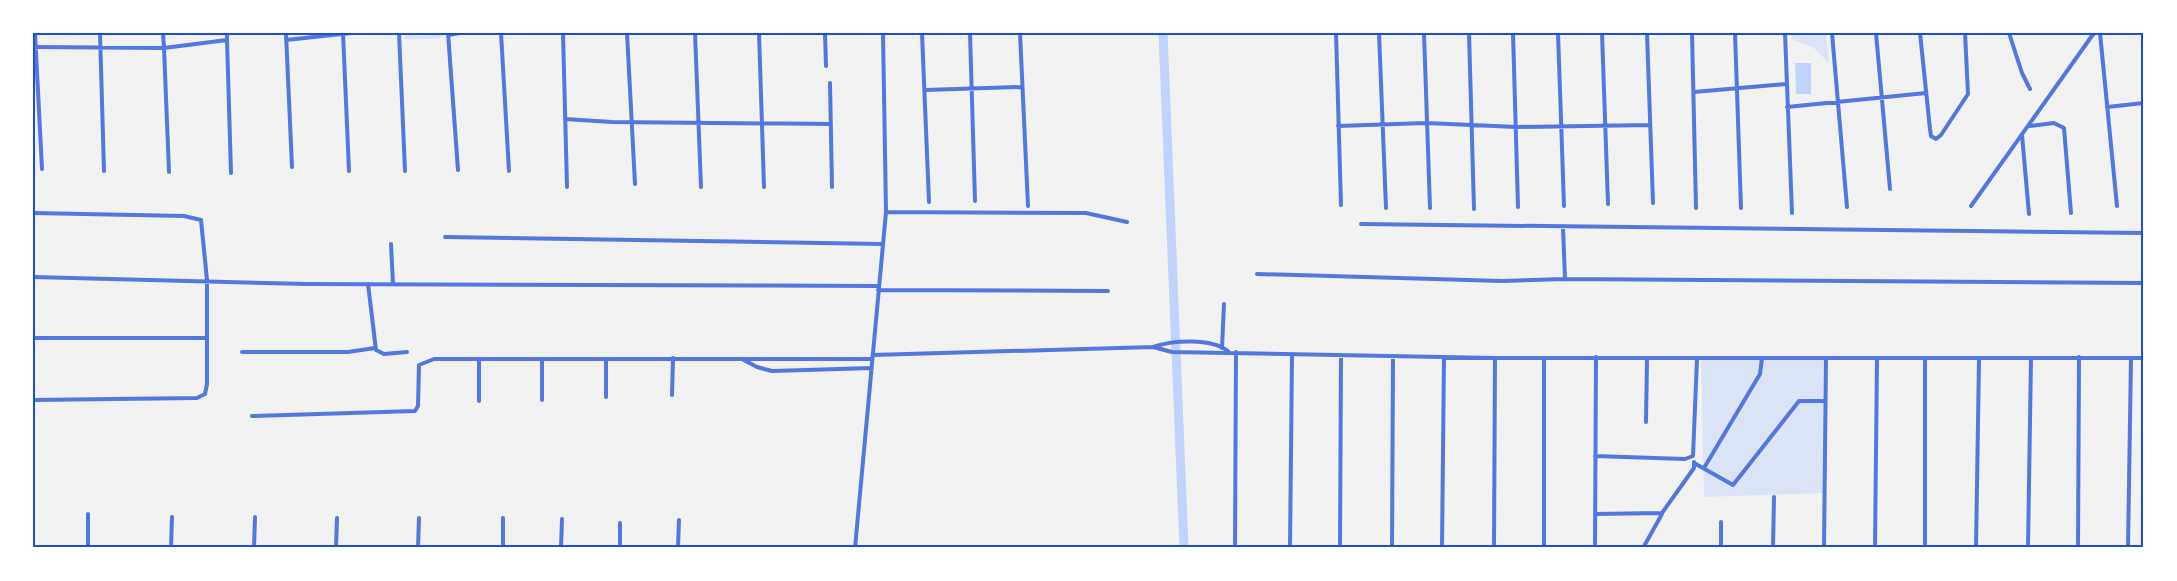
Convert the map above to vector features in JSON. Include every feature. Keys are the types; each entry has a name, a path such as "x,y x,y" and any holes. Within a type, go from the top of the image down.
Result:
{"street":[{"path":"35,33 42,169"},
{"path":"100,33 104,171"},
{"path":"163,33 169,172"},
{"path":"227,33 231,173"},
{"path":"286,33 292,167"},
{"path":"344,33 349,171"},
{"path":"286,40 351,33"},
{"path":"399,33 405,171"},
{"path":"458,170 449,34 459,33"},
{"path":"501,33 509,171"},
{"path":"563,33 567,188"},
{"path":"627,33 635,184"},
{"path":"695,33 701,187"},
{"path":"759,33 764,187"},
{"path":"825,33 826,66"},
{"path":"855,548 881,244 886,212 883,33"},
{"path":"922,33 929,202"},
{"path":"970,33 975,201"},
{"path":"1020,33 1028,206"},
{"path":"1336,33 1341,205"},
{"path":"1379,33 1386,208"},
{"path":"1424,33 1430,208"},
{"path":"1469,33 1474,208"},
{"path":"1513,33 1518,207"},
{"path":"1558,33 1564,206"},
{"path":"1602,33 1608,204"},
{"path":"1647,33 1653,203"},
{"path":"1692,33 1696,208"},
{"path":"1736,33 1741,208"},
{"path":"1785,33 1792,213"},
{"path":"1832,33 1847,207"},
{"path":"1876,33 1890,189"},
{"path":"1920,33 1931,136 1936,139 1968,94 1965,33"},
{"path":"1971,206 2094,33"},
{"path":"2100,33 2117,206"},
{"path":"2143,33 2144,45"},
{"path":"2010,34 2030,88"},
{"path":"34,47 164,48 227,40"},
{"path":"830,83 832,187"},
{"path":"1694,92 1787,84"},
{"path":"925,90 1023,87"},
{"path":"1787,107 1926,93"},
{"path":"2107,107 2144,103"},
{"path":"565,119 831,124"},
{"path":"1338,126 1426,123 1516,127 1649,125"},
{"path":"2028,126 2054,123 2064,128 2071,213"},
{"path":"2022,135 2029,214"},
{"path":"886,212 1086,213 1127,222"},
{"path":"33,213 194,216 201,220 204,229 207,280 205,338 207,384 205,394 197,398 33,400"},
{"path":"1361,224 2144,233"},
{"path":"1563,227 1565,279"},
{"path":"445,237 881,244"},
{"path":"391,244 393,284"},
{"path":"1257,274 1502,281 1565,279 2144,283"},
{"path":"33,277 368,284 1108,291"},
{"path":"368,284 375,348"},
{"path":"1222,352 1224,304"},
{"path":"33,338 205,338"},
{"path":"252,416 410,412 418,406 419,365 434,359 873,357 1153,346 1172,343 1222,346 1229,351"},
{"path":"1153,346 1172,352 1229,351 1393,357 1979,360 2144,358"},
{"path":"242,352 348,352 375,348 384,354 407,352"},
{"path":"1235,548 1236,352"},
{"path":"1290,548 1292,355"},
{"path":"1340,548 1341,356"},
{"path":"1392,548 1393,357"},
{"path":"1442,548 1444,357"},
{"path":"1595,548 1596,357"},
{"path":"2078,548 2079,357"},
{"path":"2128,548 2131,357"},
{"path":"672,358 672,396"},
{"path":"741,358 757,368 772,371 872,368"},
{"path":"1494,548 1495,358"},
{"path":"1544,548 1545,358"},
{"path":"1704,468 1760,374 1762,358"},
{"path":"1824,548 1826,358"},
{"path":"2028,548 2031,358"},
{"path":"479,359 479,401"},
{"path":"606,359 606,398"},
{"path":"1646,422 1647,359"},
{"path":"1595,456 1690,458 1695,453 1697,359"},
{"path":"1875,548 1877,359"},
{"path":"1925,359 1925,548"},
{"path":"542,360 542,400"},
{"path":"1976,548 1979,360"},
{"path":"1690,458 1694,463 1733,485 1799,401 1825,401"},
{"path":"1643,548 1662,513 1694,468 1694,463"},
{"path":"1773,548 1774,497"},
{"path":"1595,514 1662,513"},
{"path":"88,514 88,548"},
{"path":"171,517 171,548"},
{"path":"254,548 255,517"},
{"path":"336,548 337,518"},
{"path":"418,548 419,518"},
{"path":"502,548 503,518"},
{"path":"561,548 562,519"},
{"path":"678,548 679,520"},
{"path":"1721,548 1722,522"},
{"path":"620,523 620,548"}],"shaded area":[{"path":"405,33 442,33 443,38 405,40"},
{"path":"1791,33 1826,33 1829,63 1813,47 1793,40"},
{"path":"1701,358 1824,358 1826,493 1704,497"}],"water":[{"path":"1795,63 1811,63 1811,94 1796,94"}],"waterway":[{"path":"1163,33 1184,548"}]}
